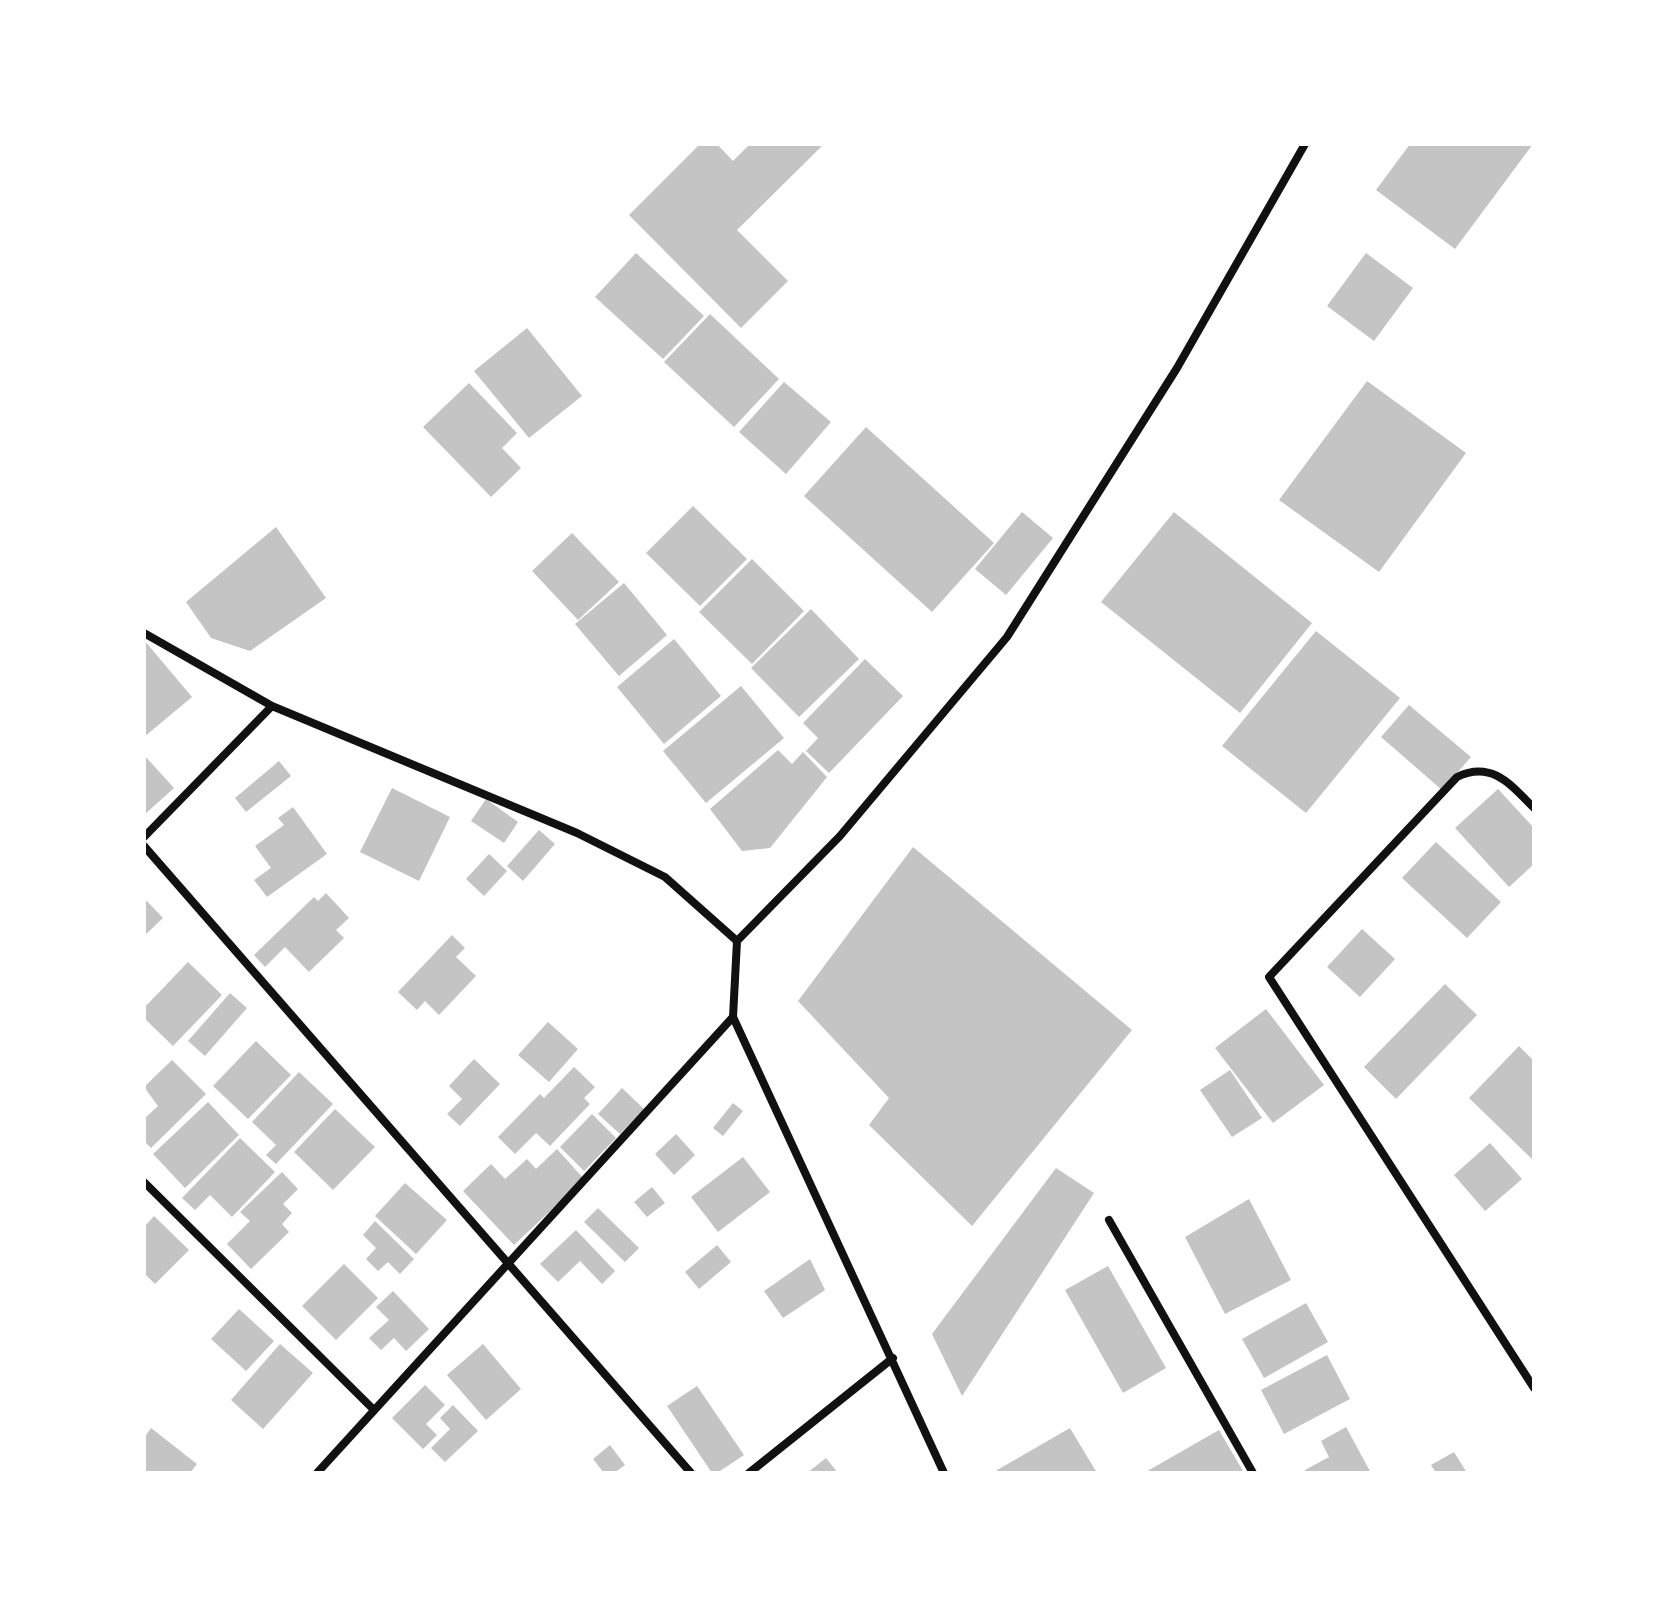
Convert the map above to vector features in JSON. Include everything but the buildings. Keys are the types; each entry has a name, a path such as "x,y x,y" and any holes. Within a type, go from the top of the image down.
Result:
{"street":[{"path":"944,1473 733,1017 737,941 840,836 1007,637 1177,368 1305,144"},
{"path":"144,633 272,706 577,833 665,877 737,941"},
{"path":"144,837 272,706"},
{"path":"1534,808 1501,774 1491,772 1457,777 1269,977 1534,1388"},
{"path":"144,846 691,1473"},
{"path":"317,1473 733,1017"},
{"path":"144,1182 374,1410"},
{"path":"1109,1220 1253,1473"},
{"path":"750,1473 893,1358"}]}
